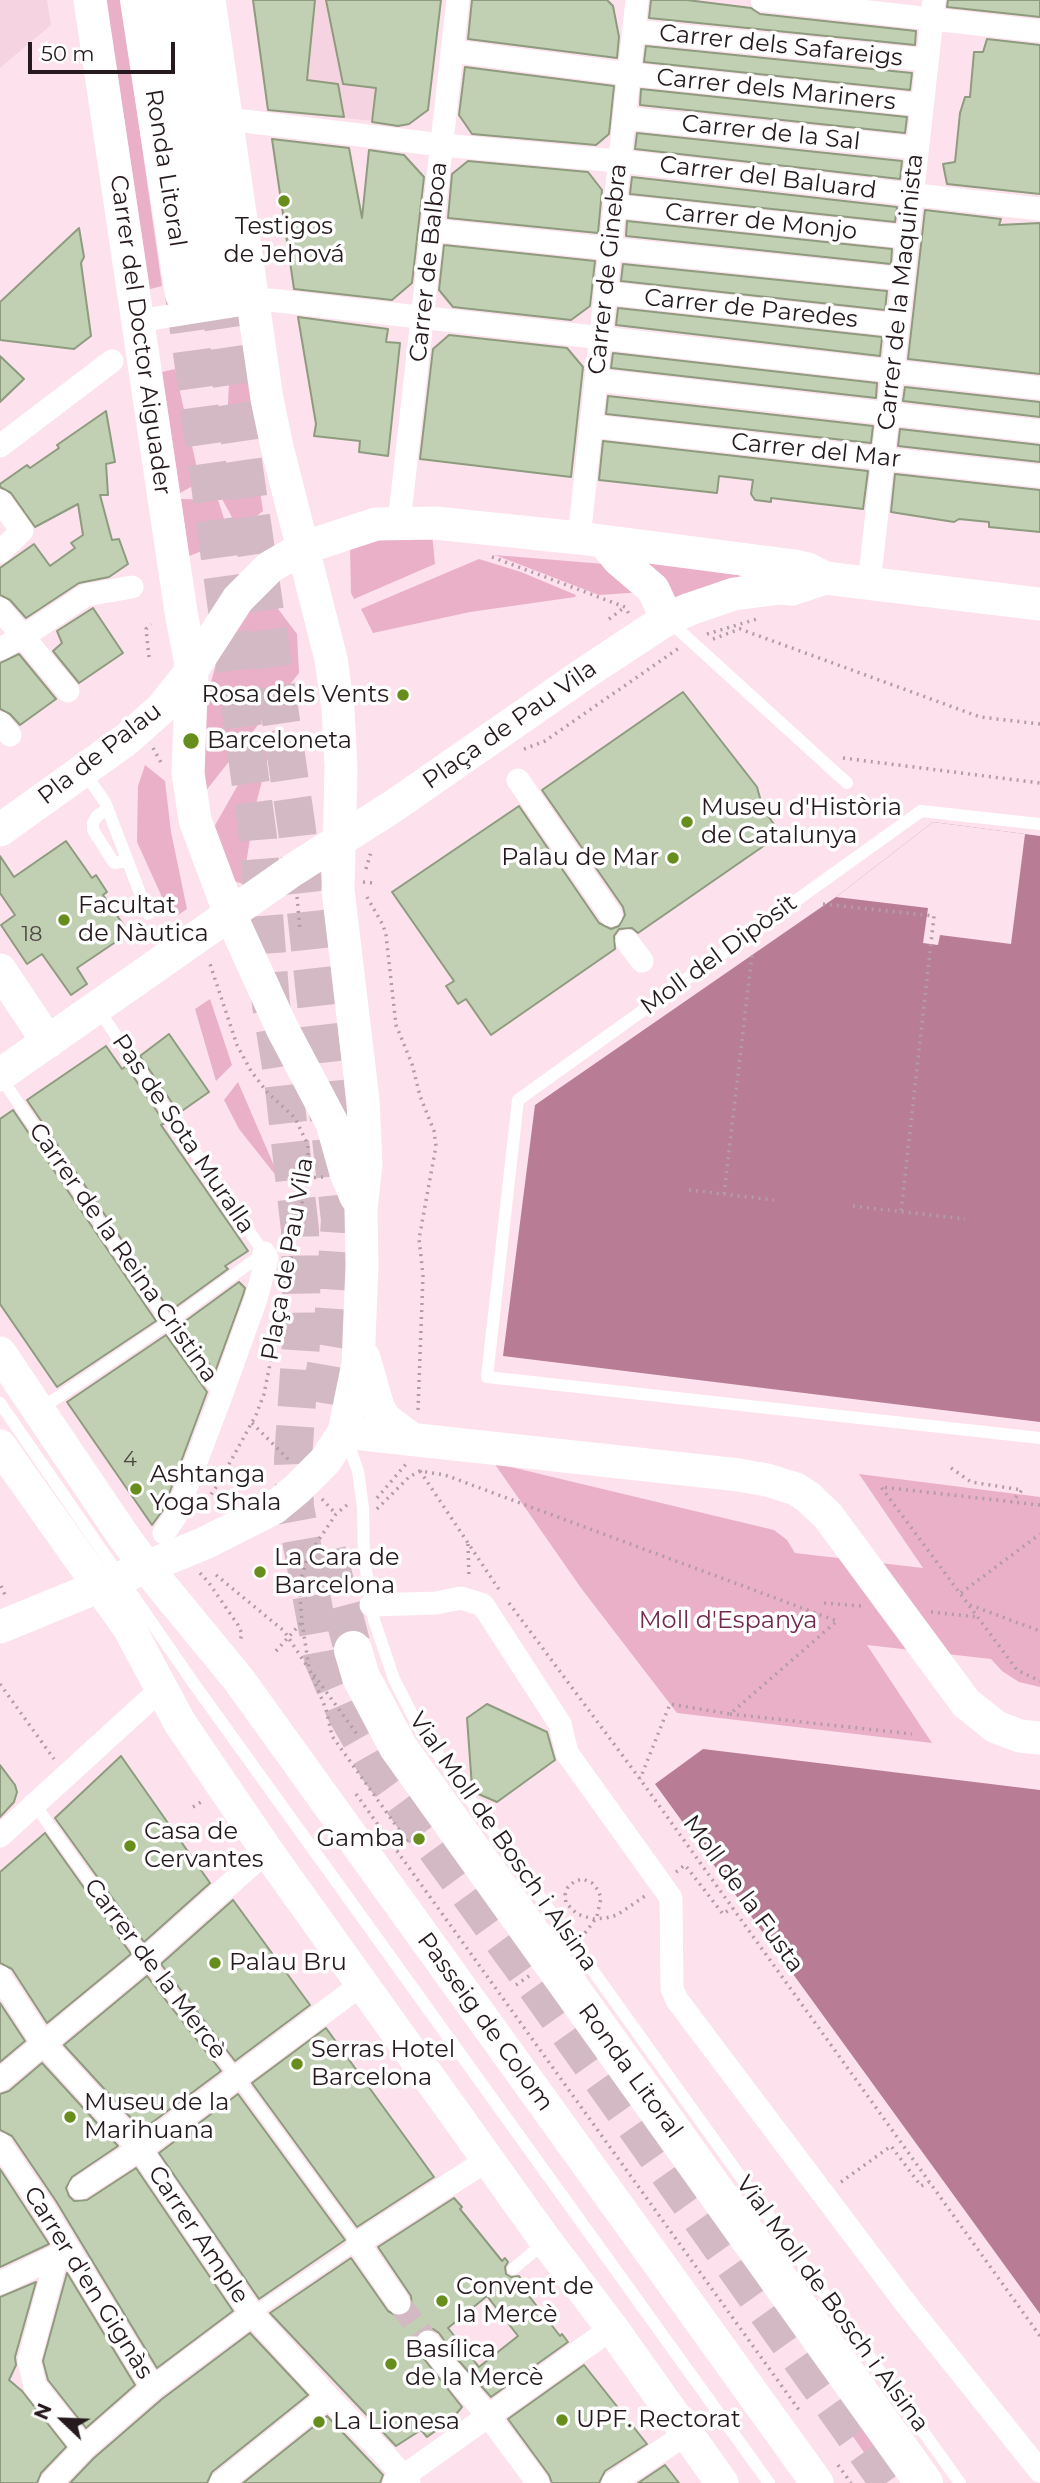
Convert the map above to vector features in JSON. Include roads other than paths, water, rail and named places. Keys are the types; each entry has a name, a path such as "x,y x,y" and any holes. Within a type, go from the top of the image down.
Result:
{"highway":[{"name":"Ronda Litoral","path":"139,0 218,296"},
{"name":"Ronda Litoral","path":"174,0 218,296"},
{"name":"Ronda Litoral","path":"353,1650 361,1677 398,1747 924,2483"}],"main road":[{"name":"Carrer del Doctor Aiguader","path":"90,0 181,612 192,670"},
{"path":"209,0 227,119 218,296 271,422 303,548"},
{"path":"192,670 238,599 270,567 303,548 376,524 435,523 486,542 592,540 795,566 808,569 824,578 1040,604"},
{"path":"592,540 653,589 648,623"},
{"name":"Plaça de Pau Vila","path":"4,1613 122,1577 219,1537 274,1508 326,1460 344,1432 358,1364 361,1209 366,1164 363,1100 338,890 341,768 338,709 331,659 303,548"},
{"name":"Plaça de Pau Vila","path":"230,914 339,842 648,623 734,594 792,589 824,578"},
{"name":"Plaça de Pau Vila","path":"192,670 188,773 195,820 230,914 282,1028 332,1123 346,1173 361,1209"},
{"name":"Pla de Palau","path":"0,830 147,722 169,700 192,670"},
{"path":"0,1075 98,1009 230,914"},
{"path":"0,970 48,1042"},
{"path":"360,1338 378,1407 385,1419 412,1438"},
{"path":"0,1353 108,1516 122,1577 129,1628 180,1723 362,1984 722,2483"},
{"path":"344,1432 739,1475 796,1489 808,1496 828,1516 966,1703 996,1727 1020,1736 1040,1738"},
{"path":"0,1446 122,1577"},
{"name":"Passeig de Colom","path":"122,1577 249,1694 826,2472"}],"street":[{"name":"Carrer de Balboa","path":"399,523 458,0"},
{"name":"Carrer de Ginebra","path":"592,540 591,426 638,0"},
{"path":"762,0 933,10 1040,31"},
{"name":"Carrer de la Maquinista","path":"869,584 933,10"},
{"name":"Carrer dels Safareigs","path":"634,31 927,60"},
{"name":"Carrer dels Mariners","path":"453,51 629,74 922,105"},
{"name":"Carrer de la Sal","path":"625,118 917,148"},
{"name":"Carrer del Baluard","path":"227,119 442,145 620,161 1040,209"},
{"name":"Carrer de Monjo","path":"615,206 907,237"},
{"path":"431,230 903,279"},
{"name":"Carrer de Paredes","path":"606,293 897,325"},
{"path":"138,321 218,296 1040,388"},
{"path":"0,446 112,361"},
{"path":"596,380 1040,431"},
{"name":"Carrer del Mar","path":"591,426 1040,476"},
{"path":"0,501 22,531 0,552"},
{"path":"0,649 86,595 132,587"},
{"path":"0,609 68,691"},
{"name":"Plaça de Pau Vila","path":"518,780 611,915"},
{"path":"627,941 642,961"},
{"name":"Pas de Sota Muralla","path":"164,1533 175,1517 222,1396 256,1298 267,1258 264,1253"},
{"path":"371,1605 436,1603 461,1598 483,1605 560,1724 568,1753 671,1898 672,1989 677,2000 907,2305 1040,2471"},
{"path":"0,1836 162,1689"},
{"path":"0,2080 146,1960 268,1851"},
{"name":"Carrer Ample","path":"0,1977 43,2043 140,2149 252,2314 402,2481"},
{"path":"80,2188 140,2149 362,1984"},
{"name":"Carrer d'en Gignàs","path":"3,2155 44,2208 63,2253 153,2388"},
{"path":"358,2243 478,2165"},
{"name":"Carrer de la Mercè","path":"358,2243 399,2303"},
{"path":"0,2283 63,2253"},
{"path":"63,2253 29,2361 35,2386 84,2448"},
{"path":"51,2483 84,2448 153,2388 252,2314"},
{"path":"402,2481 601,2336"},
{"path":"428,2342 491,2416 538,2483"},
{"path":"221,2483 328,2397"},
{"path":"613,2483 674,2442"}],"lane":[{"path":"648,623 694,643 847,783"},
{"path":"83,771 107,809 148,914"},
{"path":"107,809 97,816 93,830 114,863 128,861"},
{"name":"Moll del Dipòsit","path":"1040,824 921,811 518,1100 487,1377 1040,1438"},
{"name":"Pas de Sota Muralla","path":"98,1009 264,1253"},
{"name":"Carrer de la Reina Cristina","path":"0,1075 168,1323 222,1396"},
{"path":"39,1410 168,1323 264,1253"},
{"path":"0,1403 122,1577"},
{"name":"Vial Moll de Bosch i Alsina","path":"344,1432 358,1471 363,1508 364,1558 374,1620 394,1679 419,1728 960,2483"},
{"name":"Passeig de Colom","path":"122,1577 180,1664 769,2483"},
{"name":"Carrer de la Mercè","path":"35,1805 146,1960 236,2076 358,2243"},
{"path":"513,2269 546,2241"},
{"path":"252,2314 358,2243"}],"tunnel":[{"path":"218,291 297,830 340,1220 333,1325 317,1418"},
{"path":"184,294 258,837 271,1005 283,1079 300,1230 302,1328 293,1460 295,1507 323,1659 345,1711 377,1767 522,1966 889,2483"},
{"path":"327,1551 353,1650"},
{"path":"399,2303 428,2342"}],"place":[{"name":"Testigos de Jehová","path":"284,201"},
{"name":"Rosa dels Vents","path":"403,695"},
{"name":"Barceloneta","path":"191,741"},
{"name":"Museu d'Història de Catalunya","path":"687,822"},
{"name":"Palau de Mar","path":"673,858"},
{"name":"Facultat de Nàutica","path":"64,920"},
{"name":"Ashtanga Yoga Shala","path":"136,1489"},
{"name":"La Cara de Barcelona","path":"260,1572"},
{"name":"Gamba","path":"419,1839"},
{"name":"Casa de Cervantes","path":"130,1846"},
{"name":"Palau Bru","path":"215,1963"},
{"name":"Serras Hotel Barcelona","path":"297,2064"},
{"name":"Museu de la Marihuana","path":"70,2117"},
{"name":"Convent de la Mercè","path":"442,2301"},
{"name":"Basílica de la Mercè","path":"391,2364"},
{"name":"UPF. Rectorat","path":"562,2420"},
{"name":"La Lionesa","path":"319,2422"}],"park label":[{"name":"Moll d'Espanya","path":"728,1621"}]}
